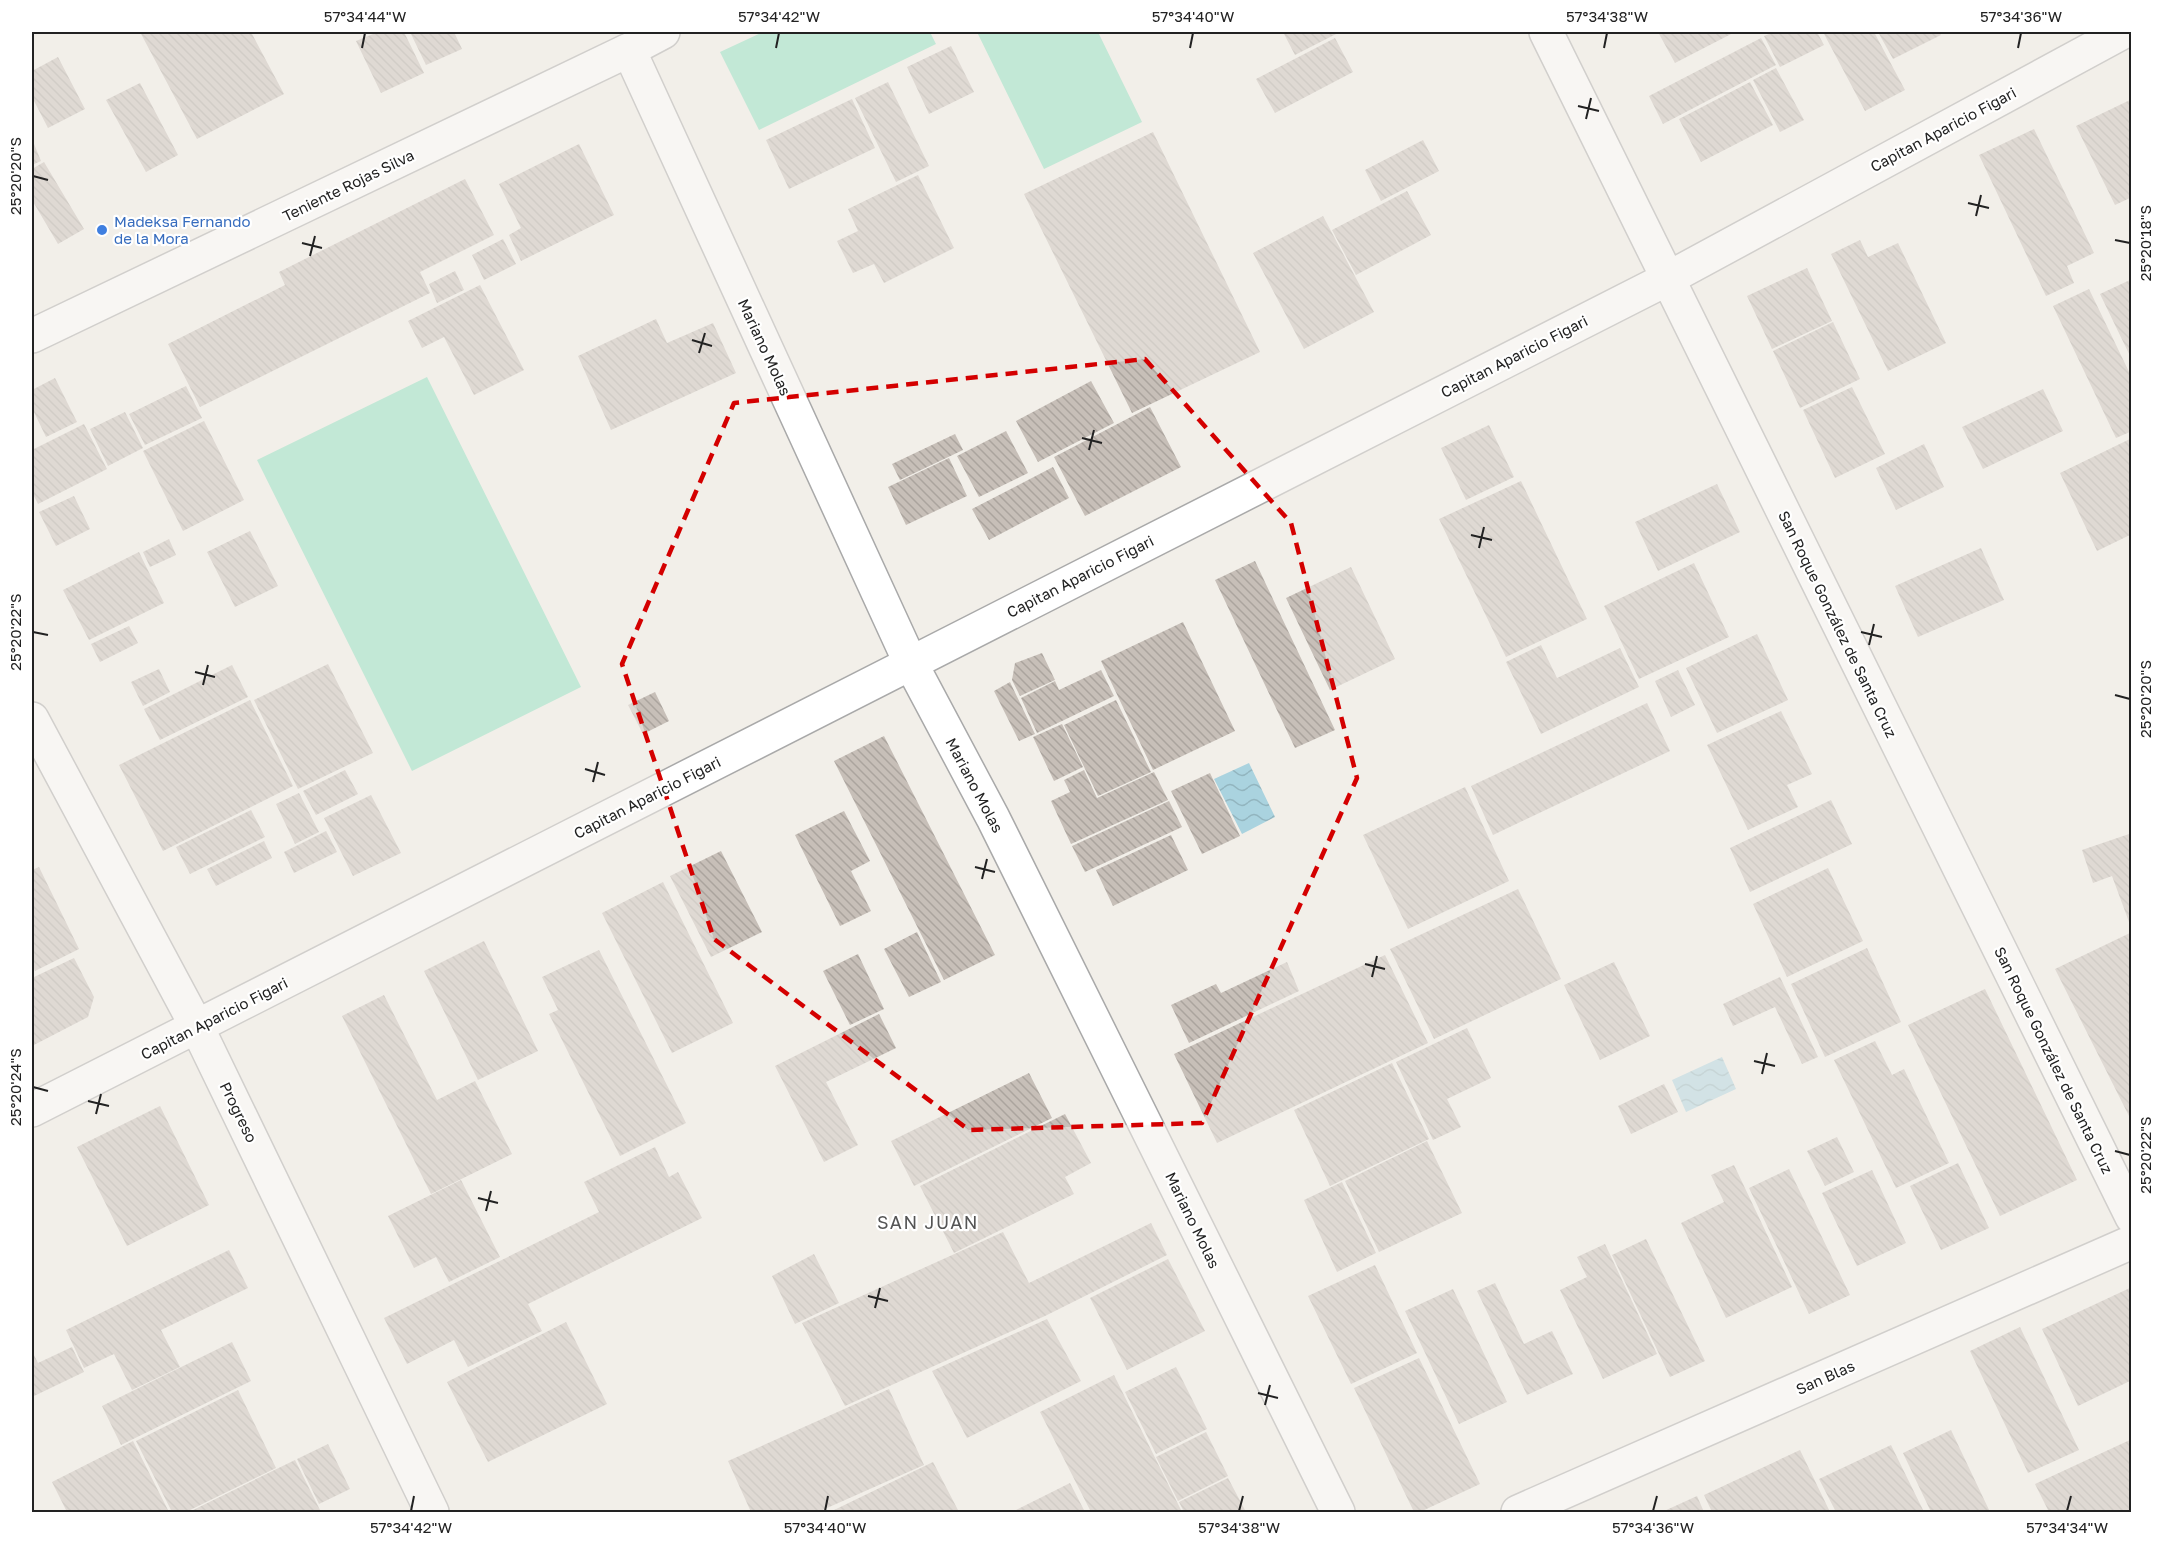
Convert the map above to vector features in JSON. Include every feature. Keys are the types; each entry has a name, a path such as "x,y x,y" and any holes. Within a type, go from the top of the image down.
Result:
{"street":[{"name":"Teniente Rojas Silva","path":"32,336 663,32"},
{"name":"San Roque González de Santa Cruz","path":"1546,32 2132,1217"},
{"name":"Capitan Aparicio Figari","path":"32,1110 1667,279 2123,32"},
{"name":"Mariano Molas","path":"628,50 910,662 993,818 1338,1512"},
{"name":"Progreso","path":"32,719 197,1027 432,1512"},
{"name":"San Blas","path":"1518,1512 2132,1242"}],"highlighted area":[{"path":"1145,359 1291,523 1357,778 1202,1123 969,1130 714,939 622,664 734,403"}],"green space":[{"path":"763,32 930,32 936,44 759,130 720,52"},
{"path":"977,32 1098,32 1142,122 1044,169"},
{"path":"427,377 581,687 412,771 257,460"}],"water":[{"path":"1249,763 1275,817 1242,834 1214,779"},
{"path":"1722,1057 1736,1089 1686,1112 1672,1080"}],"building":[{"path":"140,32 251,32 284,94 197,139"},
{"path":"378,32 404,32 424,73 381,93 356,41"},
{"path":"410,32 454,32 462,49 426,65"},
{"path":"1283,32 1340,32 1295,55"},
{"path":"1658,32 1735,32 1675,63"},
{"path":"1774,32 1817,32 1824,45 1780,67 1764,36"},
{"path":"1823,32 1874,32 1905,90 1865,111"},
{"path":"1878,32 1939,32 1941,35 1893,59"},
{"path":"1335,38 1353,72 1275,113 1256,79"},
{"path":"1761,38 1776,65 1663,124 1649,96"},
{"path":"951,46 974,92 929,114 907,67"},
{"path":"58,57 85,109 48,128 32,97 32,71"},
{"path":"1776,68 1804,120 1780,132 1753,80"},
{"path":"888,82 929,166 896,182 855,98"},
{"path":"1750,82 1773,125 1701,162 1679,119"},
{"path":"140,83 178,155 146,172 106,100"},
{"path":"852,99 875,148 789,189 766,140"},
{"path":"2132,99 2132,197 2115,205 2076,126"},
{"path":"2034,129 2094,253 2067,266 2074,283 2046,296 1979,155"},
{"path":"1153,132 1260,352 1132,413 1024,194"},
{"path":"32,139 41,161 32,165"},
{"path":"1423,140 1439,171 1381,201 1365,170"},
{"path":"579,144 614,215 521,261 509,235 521,228 499,184"},
{"path":"44,162 84,229 58,244 32,200 32,169"},
{"path":"918,175 954,248 884,283 874,264 853,273 837,241 858,231 848,209"},
{"path":"465,179 494,235 420,272 430,293 200,407 168,344 285,285 279,272"},
{"path":"1407,191 1431,235 1356,275 1332,230"},
{"path":"1323,216 1374,312 1304,349 1253,253"},
{"path":"503,239 516,264 484,280 472,255"},
{"path":"1860,240 1868,257 1898,243 1946,343 1888,371 1831,254"},
{"path":"1807,268 1832,321 1772,349 1747,296"},
{"path":"455,271 464,290 437,303 429,284"},
{"path":"2132,279 2132,360 2100,294"},
{"path":"480,285 524,370 474,395 444,337 422,348 408,321"},
{"path":"2089,289 2132,378 2132,431 2116,438 2053,306"},
{"path":"656,319 667,343 713,323 736,373 611,430 578,356"},
{"path":"1833,322 1860,379 1800,408 1773,351"},
{"path":"55,378 77,422 46,437 32,408 32,390"},
{"path":"1091,381 1114,423 1038,462 1016,421"},
{"path":"186,386 202,418 145,445 129,414"},
{"path":"1852,387 1885,454 1835,478 1803,410"},
{"path":"2043,389 2063,431 1983,469 1962,427"},
{"path":"1150,407 1181,467 1085,516 1054,457"},
{"path":"125,412 143,448 108,466 90,429"},
{"path":"204,421 244,500 183,531 143,451"},
{"path":"84,424 107,469 38,504 32,492 32,450"},
{"path":"1489,425 1514,477 1466,500 1441,448"},
{"path":"1006,431 1028,473 979,497 957,456"},
{"path":"955,434 963,450 900,480 892,464"},
{"path":"2132,438 2132,534 2097,551 2060,473"},
{"path":"1924,444 1944,487 1896,510 1876,468"},
{"path":"949,458 967,496 906,525 888,487"},
{"path":"1053,467 1069,498 989,540 972,509"},
{"path":"1521,481 1587,619 1506,657 1439,519"},
{"path":"1717,484 1740,532 1658,571 1635,522"},
{"path":"74,496 90,529 56,546 39,512"},
{"path":"250,531 278,586 235,607 207,552"},
{"path":"169,539 176,555 150,567 143,552"},
{"path":"1981,548 2004,600 1918,637 1895,586"},
{"path":"139,552 164,603 89,640 63,590"},
{"path":"1255,561 1335,730 1295,748 1215,580"},
{"path":"1694,563 1729,637 1639,679 1604,606"},
{"path":"1351,567 1395,659 1330,690 1286,598"},
{"path":"1183,622 1235,731 1153,770 1101,661"},
{"path":"129,626 138,643 100,662 91,644"},
{"path":"1757,634 1788,700 1717,733 1686,668"},
{"path":"1541,645 1557,678 1620,648 1639,687 1541,734 1506,662"},
{"path":"1042,653 1055,680 1020,696 1012,680 1015,663"},
{"path":"328,664 373,753 298,789 254,700"},
{"path":"232,665 248,697 160,740 144,709"},
{"path":"159,669 170,692 143,706 131,682"},
{"path":"1101,670 1114,696 1037,733 1021,698 1055,681 1059,690"},
{"path":"1678,670 1695,705 1671,717 1655,681"},
{"path":"1010,682 1035,734 1019,741 994,691"},
{"path":"655,692 669,721 643,734 628,705"},
{"path":"250,700 293,786 163,851 119,765"},
{"path":"1116,700 1151,772 1098,796 1064,725"},
{"path":"1647,703 1670,751 1493,835 1471,786"},
{"path":"1781,711 1812,774 1787,785 1798,807 1748,830 1707,745"},
{"path":"1062,724 1083,767 1054,781 1033,737"},
{"path":"884,736 995,955 944,980 834,761"},
{"path":"345,770 358,794 316,815 303,791"},
{"path":"1084,770 1097,798 1154,772 1168,800 1071,844 1051,801 1070,792 1064,780"},
{"path":"1210,773 1240,836 1202,854 1171,791"},
{"path":"1465,787 1509,881 1408,929 1363,835"},
{"path":"299,793 319,832 295,844 276,804"},
{"path":"371,795 401,853 353,876 324,818"},
{"path":"1831,800 1852,844 1750,892 1730,848"},
{"path":"1169,801 1182,827 1085,872 1072,846"},
{"path":"251,810 265,837 190,874 176,847"},
{"path":"844,811 870,861 851,871 871,911 840,926 795,835"},
{"path":"326,831 337,852 294,873 284,852"},
{"path":"2132,833 2132,921 2129,922 2112,876 2093,883 2082,850"},
{"path":"1171,835 1188,870 1113,906 1096,870"},
{"path":"264,841 272,858 216,886 207,869"},
{"path":"721,851 762,932 711,957 670,876"},
{"path":"39,867 79,949 35,971 32,963 32,870"},
{"path":"1828,868 1863,941 1787,977 1753,904"},
{"path":"663,882 733,1023 672,1053 602,913"},
{"path":"1518,889 1561,979 1434,1039 1390,949"},
{"path":"917,932 941,982 909,997 884,949"},
{"path":"2132,932 2132,1122 2055,969"},
{"path":"484,941 538,1051 478,1080 424,971"},
{"path":"1867,948 1901,1022 1825,1057 1791,984"},
{"path":"599,950 686,1123 620,1156 549,1014 558,1010 542,977"},
{"path":"858,954 884,1009 850,1025 823,971"},
{"path":"1385,955 1428,1043 1217,1143 1174,1054"},
{"path":"74,958 94,997 88,1017 32,1046 32,978"},
{"path":"1287,962 1299,991 1189,1043 1171,1005 1216,984 1221,993"},
{"path":"1614,962 1650,1036 1600,1060 1564,985"},
{"path":"1780,977 1818,1057 1802,1064 1775,1007 1733,1026 1723,1004"},
{"path":"1985,989 2077,1180 2000,1216 1908,1025"},
{"path":"384,995 437,1100 475,1081 512,1154 431,1194 342,1016"},
{"path":"879,1014 896,1048 826,1082 858,1145 824,1162 775,1066"},
{"path":"1467,1028 1491,1078 1447,1099 1461,1127 1433,1140 1396,1062"},
{"path":"1875,1041 1892,1075 1904,1069 1949,1163 1896,1188 1834,1060"},
{"path":"1392,1063 1429,1139 1330,1186 1294,1110"},
{"path":"1029,1073 1052,1118 914,1186 891,1141"},
{"path":"1664,1084 1678,1112 1631,1134 1618,1106"},
{"path":"160,1106 209,1205 127,1246 77,1147"},
{"path":"1065,1114 1091,1163 1065,1177 1074,1194 954,1253 920,1186"},
{"path":"1837,1137 1854,1172 1825,1186 1807,1151"},
{"path":"1427,1141 1462,1213 1379,1252 1345,1181"},
{"path":"655,1147 669,1177 678,1172 702,1218 528,1304 542,1331 468,1367 454,1340 407,1364 384,1318 599,1212 584,1182"},
{"path":"1958,1163 1989,1228 1941,1250 1910,1186"},
{"path":"1734,1165 1792,1287 1726,1318 1681,1223 1724,1202 1711,1175"},
{"path":"1789,1169 1850,1295 1809,1314 1749,1188"},
{"path":"1872,1170 1906,1243 1857,1266 1822,1193"},
{"path":"461,1180 500,1257 449,1282 436,1257 414,1268 388,1216"},
{"path":"1342,1182 1376,1253 1337,1272 1304,1200"},
{"path":"1151,1223 1167,1255 1045,1316 845,1406 802,1323 1003,1232 1029,1283"},
{"path":"1646,1239 1705,1361 1670,1377 1612,1255"},
{"path":"1605,1244 1657,1354 1603,1379 1560,1290 1587,1277 1577,1257"},
{"path":"229,1250 248,1288 161,1330 180,1367 132,1390 114,1354 84,1368 66,1330"},
{"path":"814,1254 839,1303 795,1324 772,1276"},
{"path":"1168,1259 1205,1331 1127,1370 1090,1298"},
{"path":"1375,1265 1417,1353 1351,1384 1308,1296"},
{"path":"1495,1283 1524,1344 1552,1331 1573,1374 1527,1395 1477,1291"},
{"path":"2132,1287 2132,1380 2078,1406 2042,1329"},
{"path":"1453,1289 1507,1402 1459,1424 1405,1311"},
{"path":"1047,1319 1081,1381 967,1438 932,1371"},
{"path":"566,1322 607,1404 488,1462 447,1382"},
{"path":"2020,1327 2079,1450 2028,1473 1970,1351"},
{"path":"232,1342 251,1381 121,1445 102,1406"},
{"path":"72,1347 84,1372 32,1397 32,1351 38,1363"},
{"path":"1419,1358 1480,1484 1420,1512 1414,1512 1354,1388"},
{"path":"1176,1367 1207,1429 1156,1454 1125,1392"},
{"path":"1114,1375 1182,1512 1091,1512 1040,1412"},
{"path":"889,1389 924,1465 818,1512 751,1512 728,1461"},
{"path":"238,1390 276,1468 186,1512 172,1512 136,1441"},
{"path":"1951,1430 1990,1512 1931,1512 1903,1453"},
{"path":"1206,1432 1228,1476 1178,1501 1156,1457"},
{"path":"2132,1439 2132,1512 2049,1512 2035,1484"},
{"path":"133,1441 169,1512 67,1512 52,1482"},
{"path":"328,1444 350,1489 319,1504 297,1459"},
{"path":"1891,1445 1924,1512 1836,1512 1819,1479"},
{"path":"1800,1450 1830,1512 1712,1512 1704,1495"},
{"path":"295,1460 321,1512 189,1512"},
{"path":"933,1462 959,1512 830,1512"},
{"path":"1228,1478 1246,1512 1184,1512 1179,1502"},
{"path":"1070,1483 1085,1512 1012,1512"},
{"path":"1697,1496 1704,1512 1662,1512"}],"place":[{"name":"Madeksa Fernando de la Mora","path":"102,230"}],"district":[{"name":"SAN JUAN","path":"928,1222"}]}
